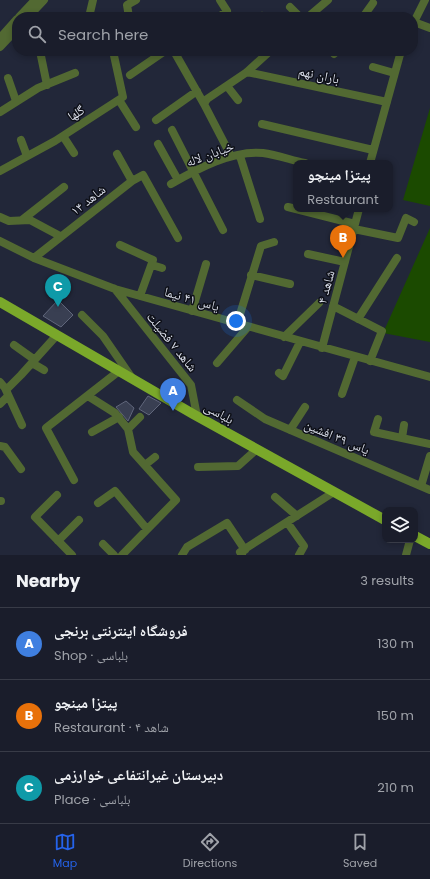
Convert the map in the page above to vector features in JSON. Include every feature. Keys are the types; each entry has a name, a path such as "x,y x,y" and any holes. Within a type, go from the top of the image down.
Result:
{"main road":[{"name":"بلباسی","path":"0,302 257,450 382,518"},
{"path":"418,538 430,544"}],"street":[{"path":"24,12 35,0"},
{"path":"33,12 44,0"},
{"path":"90,12 93,0"},
{"path":"128,12 126,4 136,0"},
{"path":"220,0 227,11 226,12"},
{"path":"314,12 327,0"},
{"path":"418,15 425,0"},
{"path":"367,12 373,3"},
{"path":"290,7 295,12"},
{"path":"418,24 430,28"},
{"path":"0,38 12,25"},
{"path":"0,47 12,34"},
{"path":"41,56 47,85"},
{"path":"114,56 124,97 119,100 136,127"},
{"path":"130,75 158,56"},
{"path":"176,56 197,91 231,156"},
{"path":"204,104 207,99 247,72 265,56"},
{"path":"371,160 399,56"},
{"path":"373,67 394,73"},
{"name":"باران نهم","path":"247,72 387,102"},
{"path":"0,112 38,88 75,73"},
{"path":"8,78 16,101"},
{"path":"227,86 238,100"},
{"path":"156,120 197,91"},
{"name":"گلها","path":"0,171 63,136 119,100"},
{"path":"262,124 373,150"},
{"path":"172,130 223,230"},
{"path":"63,136 74,153"},
{"path":"21,140 27,156"},
{"name":"خیابان لاله","path":"158,144 175,182 194,171 231,156 262,153 293,160"},
{"path":"117,154 132,181 143,175 178,238"},
{"path":"240,156 260,219"},
{"name":"شاهد ۱۴","path":"34,258 60,236 132,181"},
{"path":"21,221 64,187"},
{"path":"288,207 293,209"},
{"path":"304,212 398,238 406,218 414,222"},
{"name":"شاهد ۴","path":"322,348 358,212"},
{"path":"0,216 9,222 30,220 60,236"},
{"name":"یاس ۴۱ نیما","path":"0,241 34,258 115,289 300,342 430,377"},
{"path":"237,324 261,246 274,242"},
{"path":"120,245 154,260 140,296"},
{"path":"308,254 345,262"},
{"path":"358,319 397,258"},
{"path":"192,311 206,264"},
{"path":"152,265 162,268"},
{"path":"251,275 290,284"},
{"name":"شاهد ۷ فضیلت","path":"115,289 191,385 197,416"},
{"path":"284,337 319,303"},
{"path":"333,306 382,331 370,361"},
{"path":"82,315 103,336 132,379"},
{"path":"217,363 248,327"},
{"path":"0,404 7,393 58,336"},
{"path":"279,373 283,376 300,342"},
{"path":"14,345 44,370"},
{"path":"342,394 355,357"},
{"path":"74,480 46,428 119,371"},
{"path":"0,382 7,393 22,425"},
{"path":"88,396 115,412 128,429 133,452 176,500 122,555"},
{"name":"یاس ۳۹ افشین","path":"237,400 264,419 430,490"},
{"path":"290,430 305,407"},
{"path":"92,432 119,417"},
{"path":"128,429 140,417"},
{"path":"378,419 374,432 430,444"},
{"path":"402,438 404,425"},
{"path":"0,446 5,446 21,469"},
{"path":"198,467 238,466 257,450"},
{"path":"421,486 430,456"},
{"path":"145,465 155,458"},
{"path":"98,503 115,491 147,529"},
{"path":"182,555 187,547 227,523 242,552 334,492"},
{"path":"57,495 35,517 72,555"},
{"path":"275,497 296,516"},
{"path":"58,541 80,520"},
{"path":"287,522 304,546 299,555"},
{"path":"406,555 409,543"},
{"path":"102,544 114,555"}],"green space":[{"path":"430,108 430,206 403,200"},
{"path":"430,228 430,342 383,333"}],"building":[{"path":"58,300 73,315 61,327 43,316"},
{"path":"148,396 161,403 149,415 139,409"},
{"path":"126,401 134,408 128,421 116,407"}],"place":[{"name":"پیتزا مینچو","path":"343,258"},
{"name":"دبیرستان غیرانتفاعی خوارزمی","path":"58,307"},
{"name":"فروشگاه اینترنتی برنجی","path":"173,411"}]}
